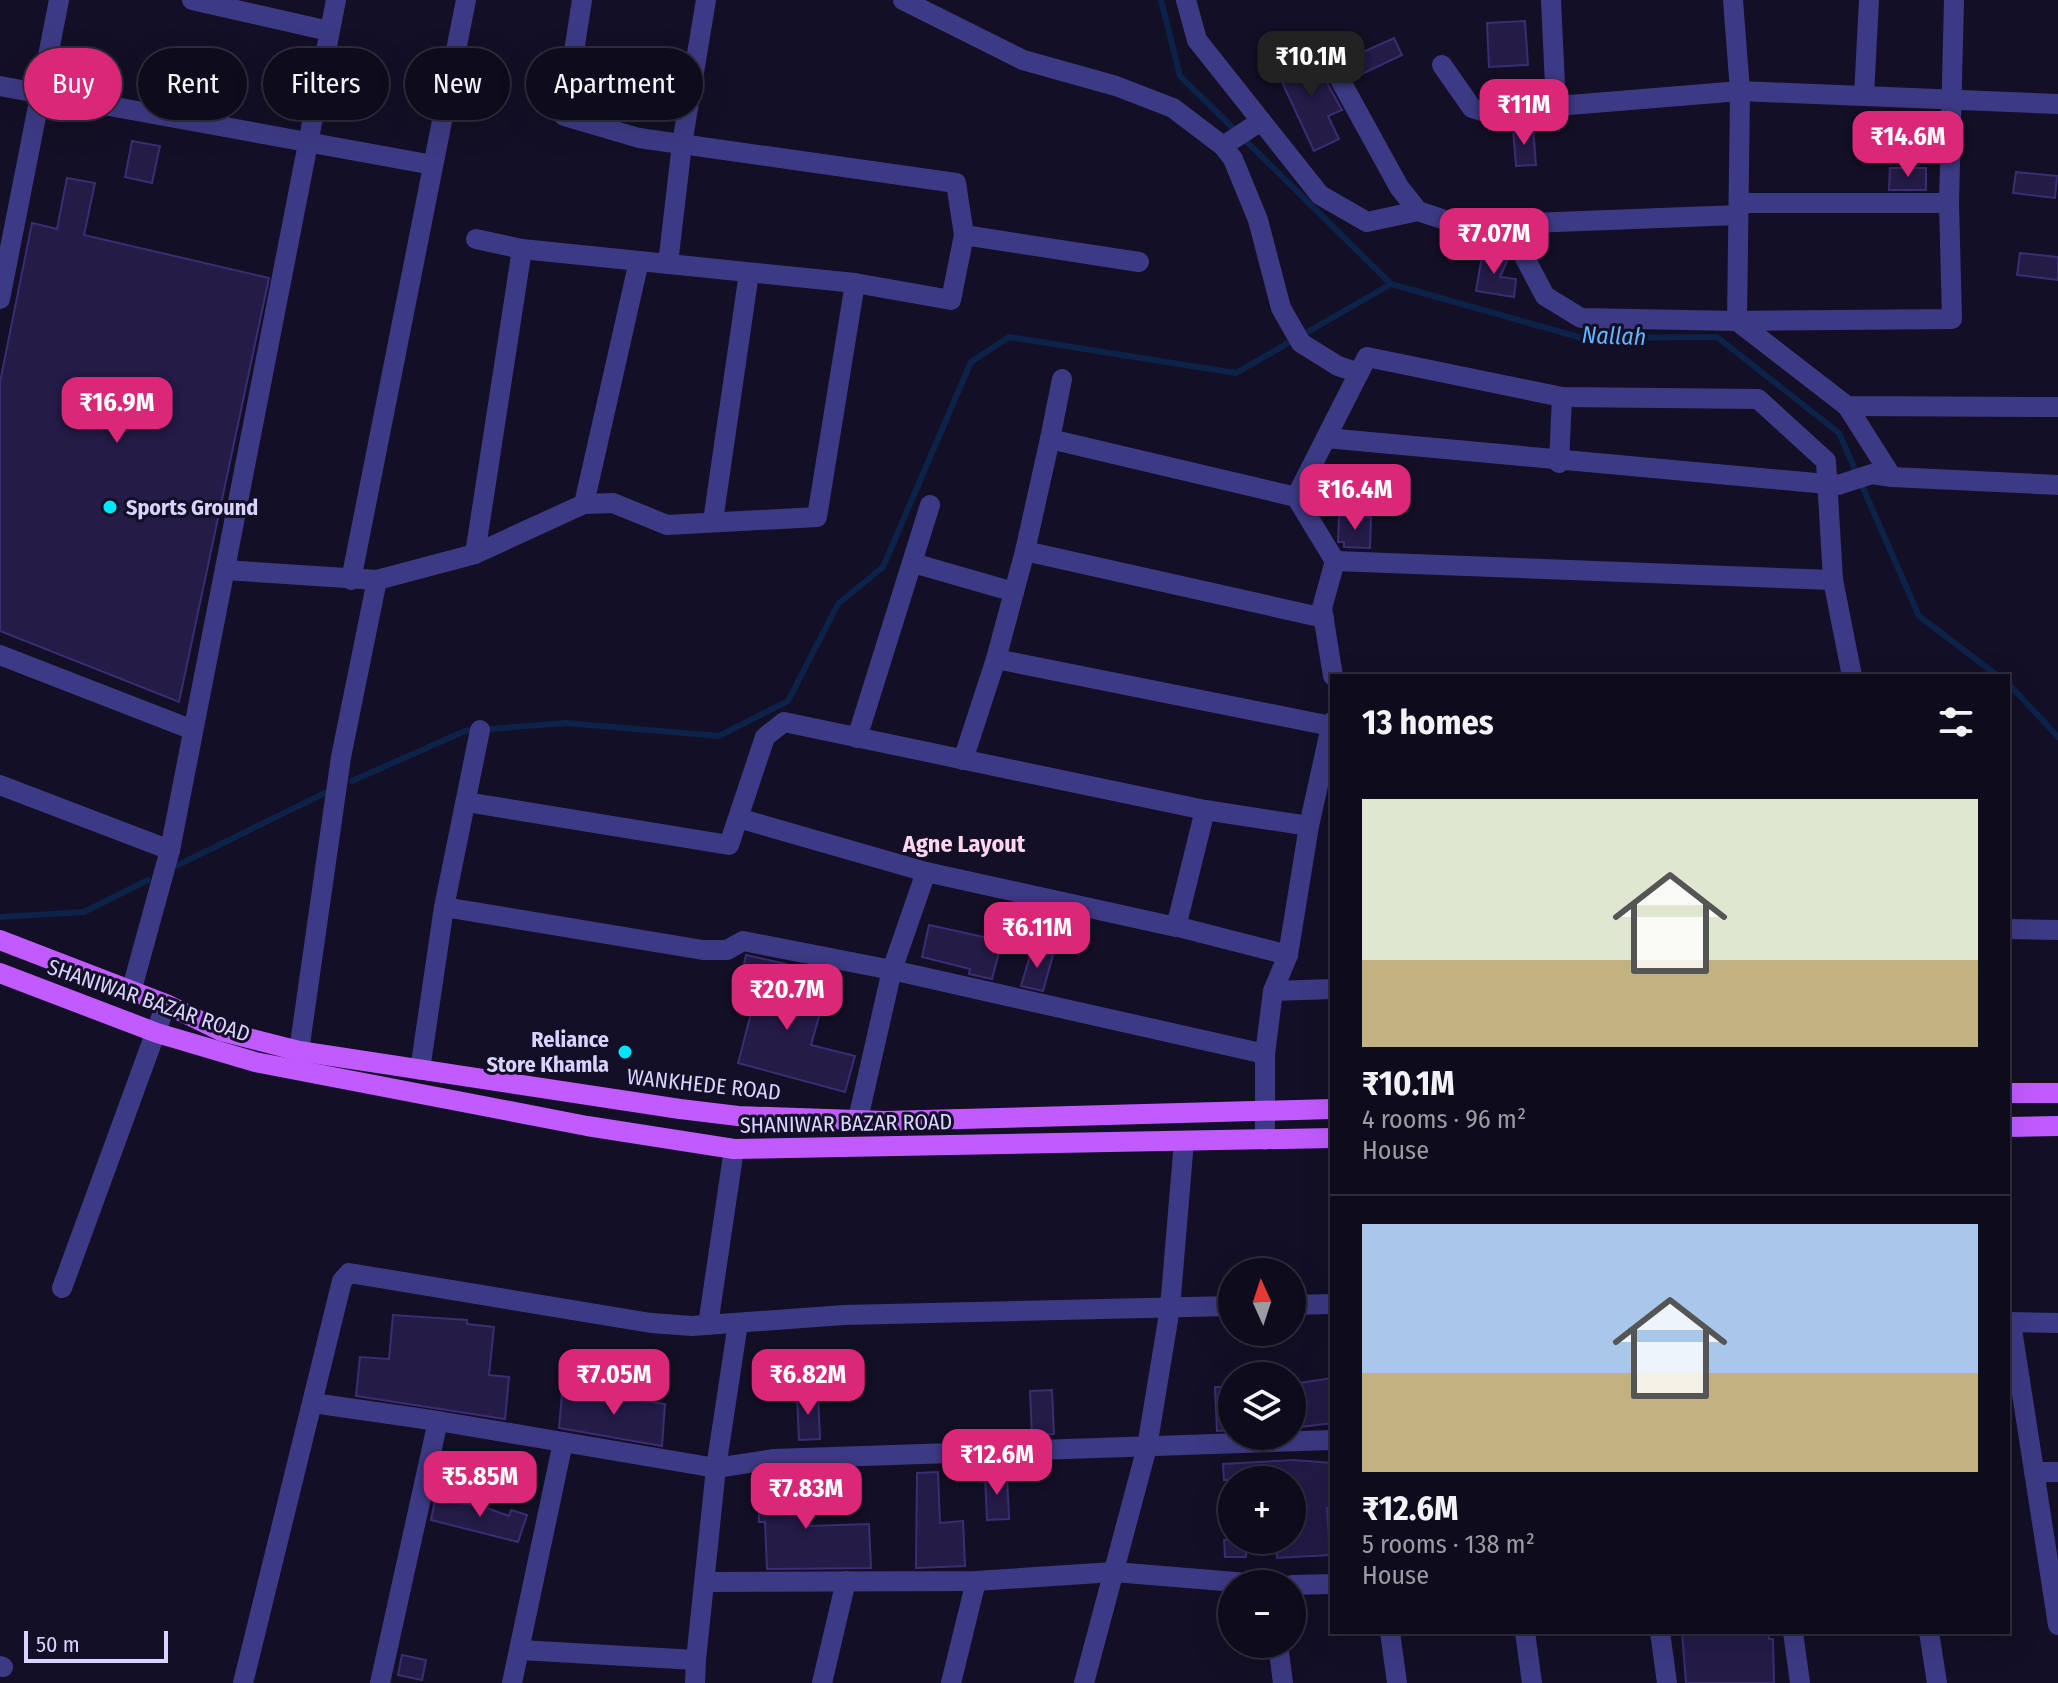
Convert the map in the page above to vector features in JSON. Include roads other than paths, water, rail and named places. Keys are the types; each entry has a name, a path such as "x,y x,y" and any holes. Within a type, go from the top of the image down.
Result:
{"main road":[{"name":"WANKHEDE ROAD","path":"0,940 166,1004 221,1031 299,1051 738,1116 858,1119 1330,1109"},
{"name":"SHANIWAR BAZAR ROAD","path":"0,973 157,1033 255,1062 587,1126 734,1149 1330,1138"},
{"path":"2010,1093 2058,1093"},
{"path":"2010,1127 2058,1126"}],"street":[{"path":"50,48 59,0"},
{"path":"192,0 329,31"},
{"path":"131,992 170,850 336,0"},
{"path":"351,580 466,0"},
{"path":"476,239 522,249 855,283 951,300 964,235 956,183 639,138 564,116 582,0"},
{"path":"668,264 682,144 706,0"},
{"path":"903,0 1023,60 1116,86 1173,108 1223,146 1233,159 1258,220 1281,308 1301,343 1338,366 1359,373"},
{"path":"1186,0 1197,40 1320,195 1367,222 1418,211 1484,233 1507,224 1739,209 1949,203"},
{"path":"1551,0 1556,106"},
{"path":"1733,0 1740,91 1737,321"},
{"path":"1864,96 1869,0"},
{"path":"1507,224 1545,296 1581,318 1737,321 1952,319 1949,203 1954,0"},
{"path":"1322,47 1399,187 1418,211"},
{"path":"1442,65 1472,108 1485,112 1740,91 2058,104"},
{"path":"0,86 24,91"},
{"path":"122,109 433,165"},
{"path":"0,299 36,120"},
{"path":"1223,146 1261,121"},
{"path":"964,235 1139,262"},
{"path":"475,554 522,249"},
{"path":"584,504 639,261"},
{"path":"713,521 749,273"},
{"path":"225,570 377,580 475,554 584,504 613,503 667,525 817,517 855,283"},
{"path":"1737,321 1847,406 1882,475"},
{"path":"1296,497 1367,357 1562,397 1758,399 1826,461 1833,484 1833,580 1852,674"},
{"path":"963,760 996,659 1025,551 1062,379"},
{"path":"1559,463 1562,397"},
{"path":"1847,406 2058,407"},
{"path":"1326,438 1559,463 1833,484 1882,475 2058,485"},
{"path":"1050,439 1296,497 1335,561 1322,608 1333,674"},
{"path":"857,738 930,505"},
{"path":"1025,551 1324,618"},
{"path":"1335,561 1833,580"},
{"path":"913,563 1014,592"},
{"path":"299,1051 341,757 377,580"},
{"path":"0,655 193,730"},
{"path":"996,659 1330,724"},
{"path":"466,802 729,845 765,737 771,729 784,722 1205,810 1309,826"},
{"path":"420,1070 444,907 480,730"},
{"path":"1265,1140 1265,1054 1273,991 1288,955 1309,826 1330,733"},
{"path":"0,785 170,850"},
{"path":"1175,926 1205,810"},
{"path":"738,818 926,872 1175,926 1288,955"},
{"path":"858,1119 892,970 926,872"},
{"path":"444,907 703,950 727,950 743,941 892,970 1265,1054"},
{"path":"2010,929 2058,930"},
{"path":"1273,991 1330,989"},
{"path":"62,1288 166,1004"},
{"path":"1084,1683 1147,1447 1170,1308 1184,1141"},
{"path":"708,1325 734,1149"},
{"path":"243,1683 343,1275 349,1273 651,1323 708,1325 844,1315 1218,1306"},
{"path":"1306,1305 1330,1304"},
{"path":"2058,1323 2010,1322 2058,1625"},
{"path":"695,1683 716,1468 738,1323"},
{"path":"313,1403 716,1468 774,1459 1330,1440"},
{"path":"380,1683 438,1421"},
{"path":"512,1683 563,1442"},
{"path":"2034,1472 2058,1472"},
{"path":"706,1582 976,1581 1114,1572 1218,1581"},
{"path":"822,1683 846,1581"},
{"path":"951,1683 976,1581"},
{"path":"1306,1585 1330,1584"},
{"path":"1390,1634 1397,1683"},
{"path":"1525,1634 1532,1683"},
{"path":"1660,1634 1667,1683"},
{"path":"1793,1634 1800,1683"},
{"path":"1929,1634 1937,1683"},
{"path":"520,1650 696,1660"},
{"path":"1280,1658 1283,1683"}],"waterway":[{"name":"Nallah","path":"1161,0 1180,76 1236,131"},
{"name":"Nallah","path":"1244,139 1391,284 1582,338 1717,337 1839,433 1919,616 1995,674"},
{"path":"352,781 465,731 566,723 719,736 788,701 838,604 883,567 971,362 1009,337 1236,373 1391,284"},
{"name":"Nallah","path":"2010,685 2058,737"},
{"path":"178,865 325,793"},
{"path":"0,917 84,912 148,880"}],"place":[{"name":"Sports Ground","path":"110,507"},
{"name":"Reliance Store Khamla","path":"625,1052"}],"district":[{"name":"Agne Layout","path":"964,844"}]}
